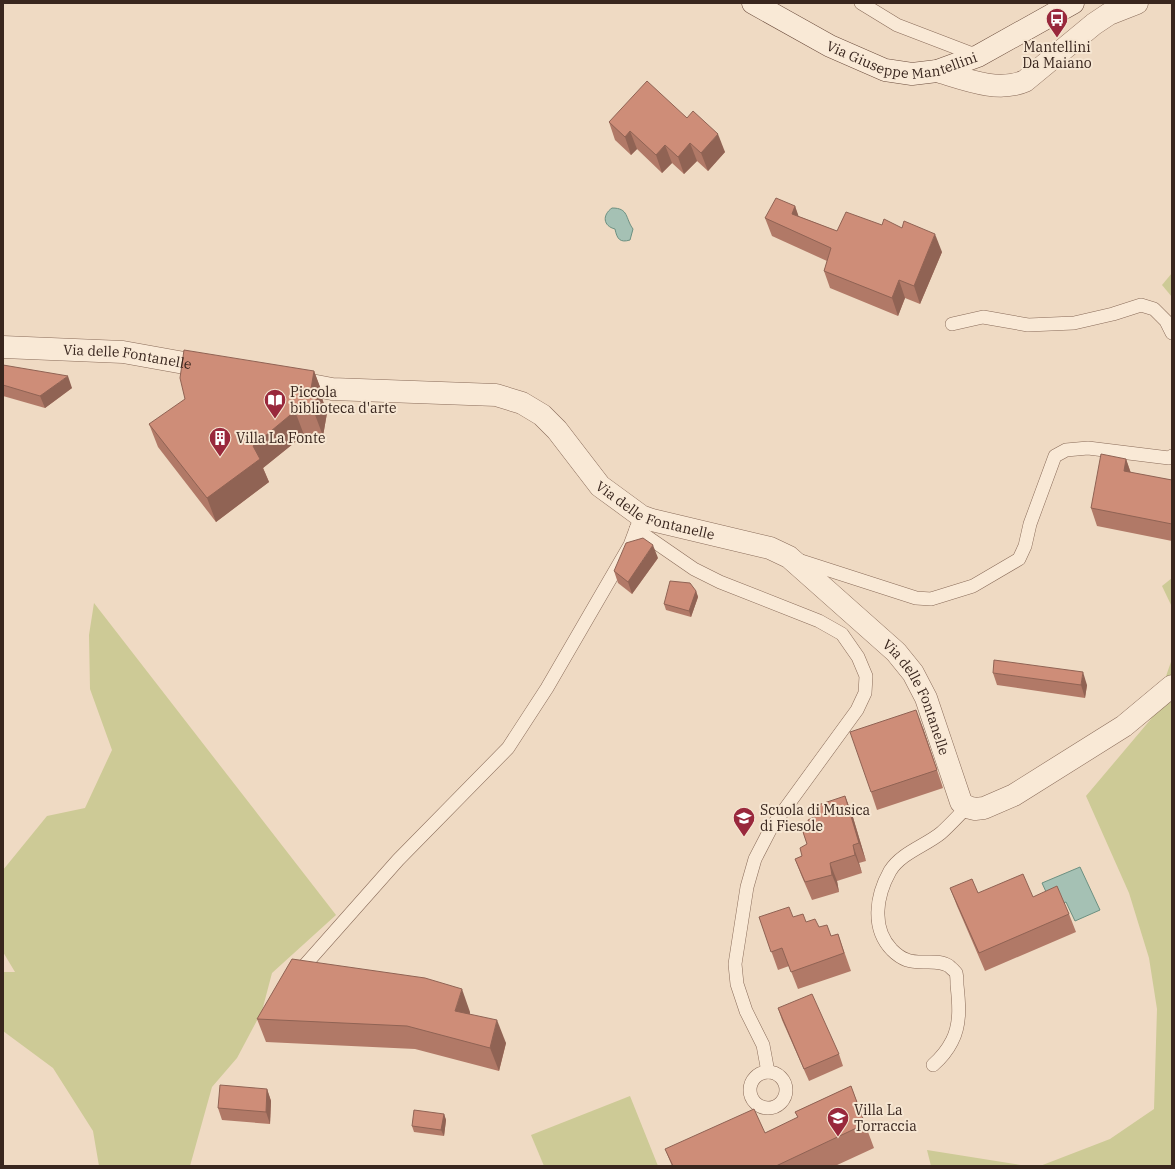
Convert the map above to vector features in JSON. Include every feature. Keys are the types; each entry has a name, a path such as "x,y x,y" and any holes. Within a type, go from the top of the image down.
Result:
{"street":[{"name":"Via Giuseppe Mantellini","path":"753,3 830,46 885,70 912,74 937,71 978,56 1054,9 1073,3"},
{"path":"937,71 974,82 1016,85 1025,80 1109,14 1136,3"},
{"name":"Via delle Fontanelle","path":"3,347 123,352 235,372"},
{"name":"Via delle Fontanelle","path":"272,378 332,389 496,395 522,403 542,416 557,430 600,486 638,522 652,520 770,548 789,557 896,652 913,673 926,698 961,802 967,807"},
{"path":"967,807 975,809 984,808 1014,795 1124,726 1172,686"}],"lane":[{"path":"861,3 897,26 978,56"},
{"path":"952,324 983,317 1028,325 1074,324 1141,305 1154,309 1166,321 1172,333"},
{"path":"789,557 916,598 931,599 973,586 1019,559 1025,546 1030,524 1055,456 1066,450 1088,448 1169,458 1172,456"},
{"path":"297,974 398,860 508,748 547,688 630,545 638,522 694,569 720,582 819,621 842,634 858,657 866,676 864,693 856,710 770,828 755,859 747,887 735,964 737,984 746,1011 763,1045 768,1072"},
{"path":"933,1065 943,1056 958,1027 959,1002 956,973 948,966 939,962 908,960 897,955 886,944 880,932 878,901 885,880 891,869 900,860 940,833 967,807"}],"shaded area":[{"path":"612,208 617,208 626,214 633,229 630,240 621,240 615,229 611,228 606,223 605,217"},
{"path":"1172,273 1172,297 1162,285"},
{"path":"1172,578 1172,607 1162,586"},
{"path":"94,603 336,915 272,973 262,1011 237,1058 212,1087 190,1166 99,1166 93,1131 53,1068 3,1031 3,972 15,972 3,952 3,870 47,816 85,808 112,750 90,689 89,635"},
{"path":"1172,659 1172,1166 1040,1166 1110,1139 1154,1109 1157,1009 1149,958 1129,893 1086,796 1151,719"},
{"path":"1080,867 1100,910 1075,921 1066,902 1053,907 1042,883"},
{"path":"630,1096 658,1166 544,1166 531,1135"},
{"path":"927,1150 1027,1166 931,1166"}],"building":[{"path":"647,81 687,118 693,111 718,134 701,153 690,143 678,157 665,145 656,155 630,131 625,137 609,122"},
{"path":"776,198 795,206 792,214 837,231 846,212 882,225 884,219 902,228 904,221 935,234 914,286 899,280 892,298 824,271 831,248 765,218"},
{"name":"Villa La Fonte","path":"184,350 314,371 311,389 319,390 314,412 295,411 253,446 260,459 207,498 149,424 185,399 180,378"},
{"path":"3,365 68,376 40,396 3,385"},
{"path":"1101,454 1126,459 1124,471 1172,480 1172,524 1091,508"},
{"path":"643,538 653,545 628,582 614,571 626,543"},
{"path":"670,581 690,583 696,591 689,611 664,604"},
{"path":"994,660 1083,672 1081,685 993,673"},
{"path":"916,710 937,770 871,792 850,732"},
{"path":"845,796 859,843 853,845 855,855 830,863 832,875 805,882 795,859 802,856 800,848 807,844 803,832 810,828 808,820 818,815 815,806"},
{"path":"1023,874 1033,897 1057,886 1069,914 979,953 950,888 972,879 978,893"},
{"path":"789,907 793,917 803,914 806,922 815,919 819,927 827,925 831,936 838,934 844,953 791,972 782,948 771,952 759,917"},
{"path":"292,959 425,978 462,989 455,1011 497,1020 490,1048 407,1026 257,1019"},
{"path":"812,994 839,1054 804,1069 778,1008"},
{"path":"220,1085 267,1089 266,1112 218,1108"},
{"path":"851,1086 865,1124 776,1166 673,1166 665,1149 754,1109 765,1133 798,1117 795,1112"},
{"path":"414,1110 444,1114 441,1130 412,1126"}],"place":[{"name":"Mantellini Da Maiano","path":"1057,38"},
{"name":"Piccola biblioteca d'arte","path":"275,420"},
{"name":"Villa La Fonte","path":"220,458"},
{"name":"Scuola di Musica di Fiesole","path":"744,838"},
{"name":"Villa La Torraccia","path":"838,1138"}]}
